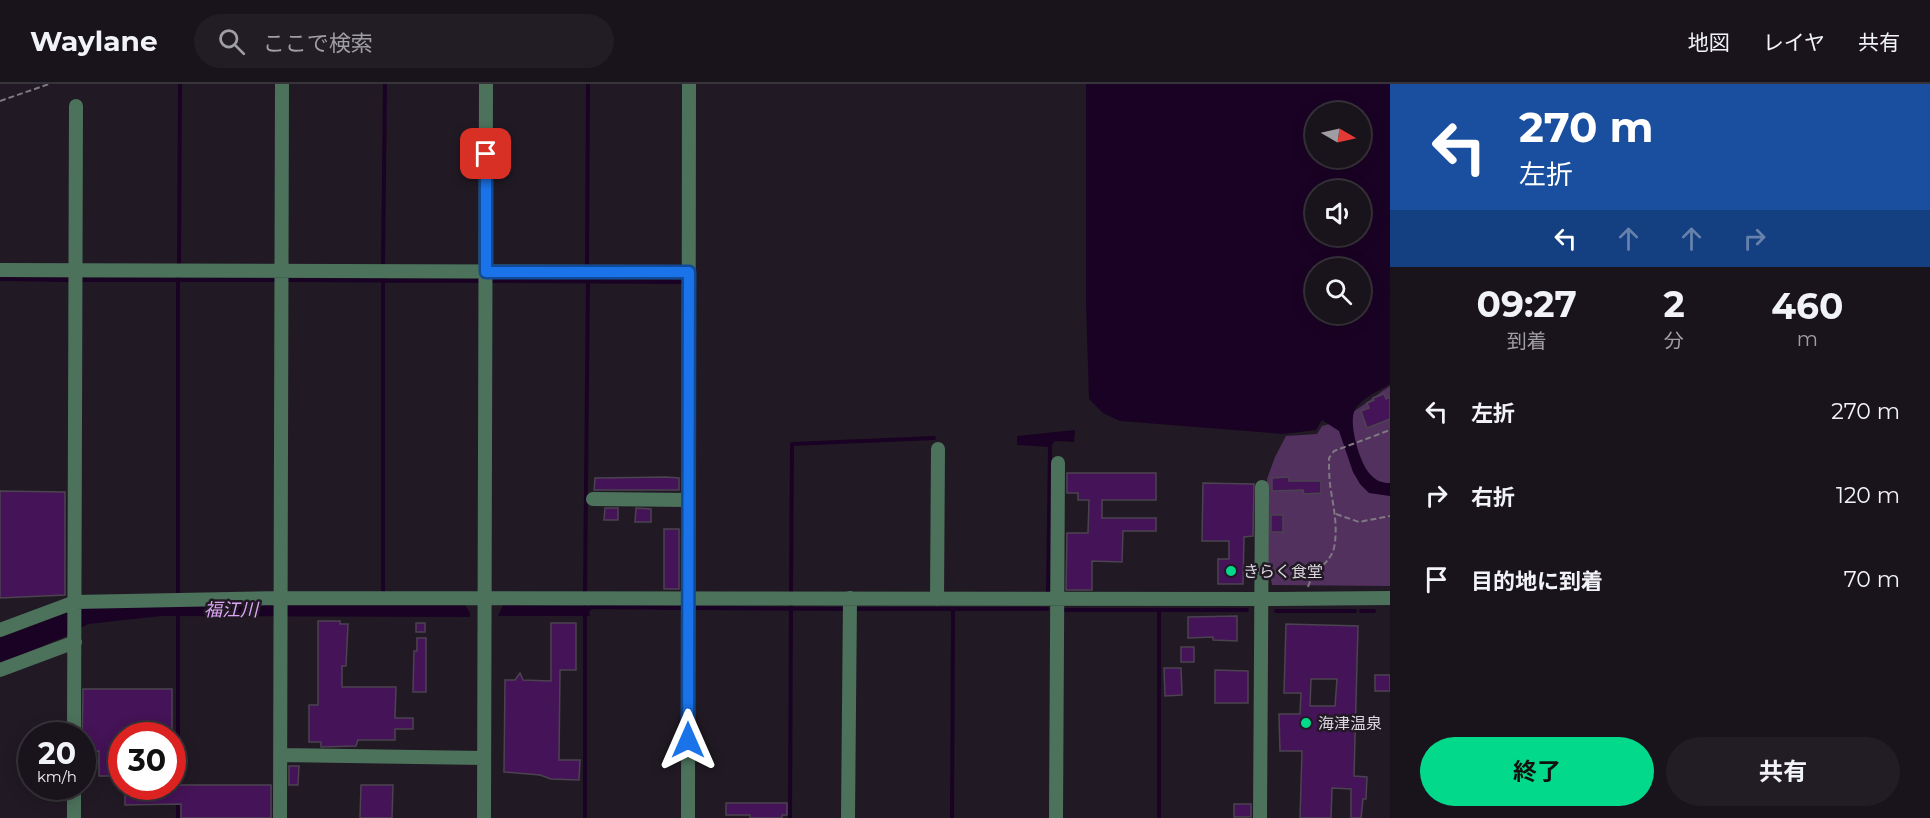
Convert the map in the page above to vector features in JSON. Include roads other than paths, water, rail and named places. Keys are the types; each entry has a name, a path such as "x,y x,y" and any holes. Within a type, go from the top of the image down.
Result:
{"street":[{"path":"280,818 282,84"},
{"path":"484,818 486,84"},
{"path":"688,818 689,84"},
{"path":"74,722 76,106"},
{"path":"0,270 689,272"},
{"path":"937,599 938,448"},
{"path":"1056,818 1058,463"},
{"path":"1260,818 1262,487"},
{"path":"593,499 689,500"},
{"path":"0,630 75,605 280,606 484,598 1390,598"},
{"path":"848,818 850,598"},
{"path":"0,670 75,639"},
{"path":"280,755 484,758"},
{"path":"74,800 74,818"}],"water":[{"path":"1086,84 1390,84 1390,384 1360,403 1354,412 1353,426 1356,444 1366,469 1375,478 1390,483 1390,496 1369,493 1360,484 1353,472 1339,431 1322,420 1316,430 1284,434 1120,421 1103,413 1089,399 1086,303"},
{"path":"1075,430 1074,442 1055,441 1050,447 1017,445 1017,436"},
{"path":"465,605 470,617 161,616 88,624 64,637 0,664 0,638 66,613 90,607"},
{"path":"503,605 588,606 590,616 498,616"}],"waterway":[{"path":"179,265 180,84"},
{"path":"383,266 385,84"},
{"path":"587,268 588,84"},
{"path":"178,276 178,592"},
{"path":"383,277 383,592"},
{"path":"585,593 588,278"},
{"path":"0,279 69,280"},
{"path":"82,280 275,280"},
{"path":"286,280 480,281"},
{"path":"490,281 682,282"},
{"path":"791,593 792,444 934,438"},
{"path":"1048,593 1050,447"},
{"path":"790,818 791,605"},
{"name":"福江川","path":"585,606 585,818"},
{"path":"586,612 591,607 681,608"},
{"path":"694,608 845,609"},
{"path":"856,609 1047,609"},
{"path":"952,818 953,609"},
{"path":"1062,610 1247,610"},
{"path":"1159,610 1159,818"},
{"path":"1276,611 1355,611"},
{"path":"1361,611 1374,611"},
{"path":"178,612 178,722"},
{"path":"178,801 178,818"}],"place":[{"name":"きらく食堂","path":"1231,571"},
{"name":"海津温泉","path":"1306,723"}]}
